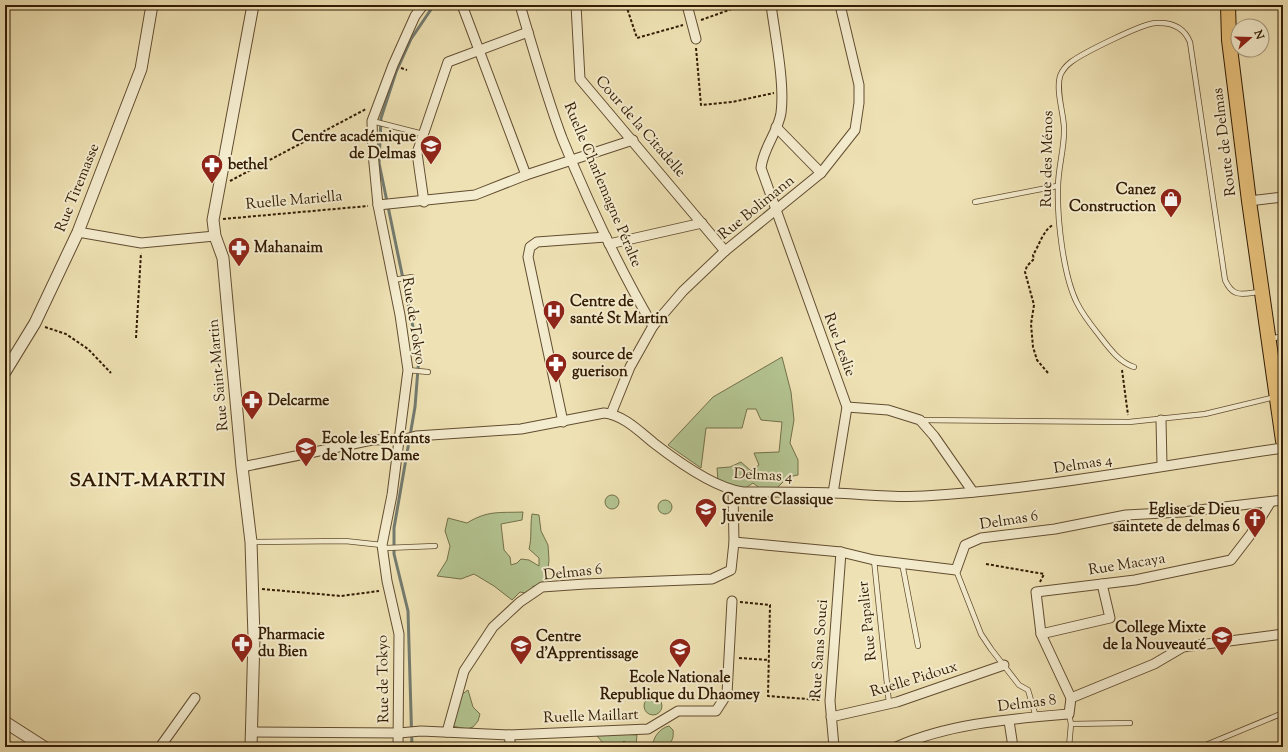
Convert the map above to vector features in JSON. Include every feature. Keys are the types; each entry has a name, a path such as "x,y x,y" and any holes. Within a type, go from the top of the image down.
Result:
{"main road":[{"name":"Route de Delmas","path":"1228,5 1229,40 1249,201 1268,339 1276,379 1276,397 1283,441"}],"street":[{"name":"Rue Tiremasse","path":"5,372 34,323 78,232 141,69 152,5"},
{"name":"Rue Saint-Martin","path":"251,747 254,636 251,588 252,542 242,467 224,258 215,236 213,220 253,5"},
{"name":"Rue de Tokyo","path":"398,747 399,634 388,590 384,546 402,439 411,370 395,280 378,205 372,121 378,103 412,23 423,5"},
{"path":"462,5 526,174"},
{"name":"Ruelle Charlemagne Péralte","path":"520,5 562,137 608,241 631,288 653,326"},
{"name":"Cour de la Citadelle","path":"576,5 580,79 633,140 725,251"},
{"path":"687,5 696,39"},
{"name":"Rue Leslie","path":"772,5 781,113 764,153 761,168 847,407 833,493"},
{"name":"Rue Bolimann","path":"611,414 630,367 653,326 683,291 725,251 821,173 855,130 859,103 858,85 840,5"},
{"path":"424,202 417,152 448,62 528,32"},
{"path":"776,127 821,173"},
{"path":"378,205 424,202 475,196 526,174 633,140"},
{"path":"1249,201 1283,197"},
{"path":"564,422 528,257 530,248 537,242 608,241 702,223"},
{"path":"78,232 141,244 215,236"},
{"path":"847,407 888,410 920,420 934,436 973,492"},
{"path":"242,467 372,440 402,439 416,436 521,429 564,422 595,414 611,414"},
{"name":"Delmas 4","path":"611,414 626,422 666,452 717,484 733,491 743,492 921,496 973,492 1039,486 1162,465 1283,448"},
{"path":"1161,420 1162,465"},
{"name":"Delmas 6","path":"447,732 464,671 493,627 520,602 542,587 712,579 731,570 734,542 733,491"},
{"name":"Delmas 6","path":"956,570 965,545 981,538 1055,529 1126,515 1182,512 1270,503 1283,500"},
{"name":"Rue Macaya","path":"1036,592 1135,580 1231,560 1251,534 1270,503"},
{"path":"734,542 841,552 874,560 956,570"},
{"name":"Rue Sans Souci","path":"834,747 830,701 841,552"},
{"path":"1041,634 1110,618 1102,584"},
{"path":"1036,592 1041,634 1071,698"},
{"name":"Ruelle Maillart","path":"399,733 421,731 509,735 648,729 678,711 716,711 727,694 732,601"},
{"name":"Delmas 8","path":"896,747 914,739 959,727 1069,714 1071,698 1154,664 1184,647 1283,634"},
{"name":"Ruelle Pidoux","path":"831,718 889,703 1004,665"},
{"path":"160,747 195,698"},
{"path":"1009,720 1013,747"},
{"path":"5,722 43,747"},
{"path":"252,732 399,733"},
{"path":"509,735 511,747"}],"lane":[{"name":"Rue des Ménos","path":"1134,367 1121,361 1087,319 1077,303 1067,269 1060,222 1058,186 1064,127 1059,87 1060,76 1070,63 1093,49 1154,23 1171,24 1181,28 1186,34 1190,42 1225,280 1229,289 1239,294 1262,291"},
{"path":"372,121 424,134"},
{"path":"975,202 1058,186"},
{"path":"395,280 412,277"},
{"path":"1268,339 1283,336"},
{"path":"411,370 428,372"},
{"path":"920,420 1130,422 1161,420 1205,414 1276,397"},
{"path":"252,542 345,541 406,548 434,546"},
{"name":"Rue Papalier","path":"874,560 889,703"},
{"path":"902,563 918,646"},
{"path":"956,570 981,634 1019,685 1028,690 1036,717"},
{"path":"1201,747 1283,713"},
{"path":"1069,714 1071,724 1069,747"},
{"path":"1071,724 1130,723"}],"path":[{"path":"626,5 636,38 692,23 743,5"},
{"path":"696,39 701,106 732,102 780,91"},
{"path":"218,188 378,103"},
{"name":"Ruelle Mariella","path":"213,220 378,205"},
{"path":"1048,374 1037,360 1033,347 1031,324 1034,305 1025,272 1034,259 1032,255 1038,248 1048,227 1060,222"},
{"path":"136,338 141,244"},
{"path":"34,323 66,334 88,349 111,373"},
{"path":"1121,361 1130,422"},
{"path":"986,564 1044,574 1036,592"},
{"path":"251,588 341,596 388,590"},
{"path":"732,601 770,605 768,696 830,701"},
{"path":"729,657 769,660"}],"green space":[{"path":"782,357 791,392 794,420 790,443 798,460 798,475 788,477 774,491 761,489 753,483 741,491 718,481 717,468 730,467 741,462 751,471 759,465 754,453 779,452 782,422 761,420 756,409 747,409 742,428 706,428 701,468 668,445 713,397"},
{"path":"612,495 617,497 619,502 617,507 612,509 607,507 605,502 607,497"},
{"path":"665,500 670,502 672,507 670,512 665,514 660,512 658,507 660,502"},
{"path":"501,512 523,512 522,520 501,524 504,550 510,557 511,565 517,563 521,559 529,560 539,566 539,558 529,549 532,514 539,515 541,531 548,545 549,560 547,578 542,588 533,586 531,594 520,592 512,600 494,586 474,574 461,579 437,576 447,560 450,546 445,531 448,518 467,523 488,514"},
{"path":"468,690 473,707 480,714 478,721 473,727 467,729 452,726 461,695"},
{"path":"653,697 659,700 662,706 659,712 653,715 647,712 644,706 647,700"},
{"path":"669,726 673,730 673,738 670,743 666,747 653,747 657,734"},
{"path":"612,729 620,734 637,735 636,745 629,745 624,741 618,747 604,744 597,736"}],"waterway":[{"path":"412,747 408,611 394,554 394,528 415,407 419,356 379,163 381,118 396,72 411,39 434,5"}],"place":[{"name":"Centre académique de Delmas","path":"431,166"},
{"name":"bethel","path":"212,184"},
{"name":"Canez Construction","path":"1171,218"},
{"name":"Mahanaim","path":"239,268"},
{"name":"Centre de santé St Martin","path":"554,330"},
{"name":"source de guerison","path":"556,384"},
{"name":"Delcarme","path":"252,420"},
{"name":"Ecole les Enfants de Notre Dame","path":"306,468"},
{"name":"Centre Classique Juvenile","path":"706,528"},
{"name":"Eglise de Dieu saintete de delmas 6","path":"1255,538"},
{"name":"College Mixte de la Nouveauté","path":"1222,656"},
{"name":"Pharmacie du Bien","path":"242,664"},
{"name":"Centre d'Apprentissage","path":"521,666"},
{"name":"Ecole Nationale Republique du Dhaomey","path":"680,668"}],"district":[{"name":"SAINT-MARTIN","path":"148,481"}]}
